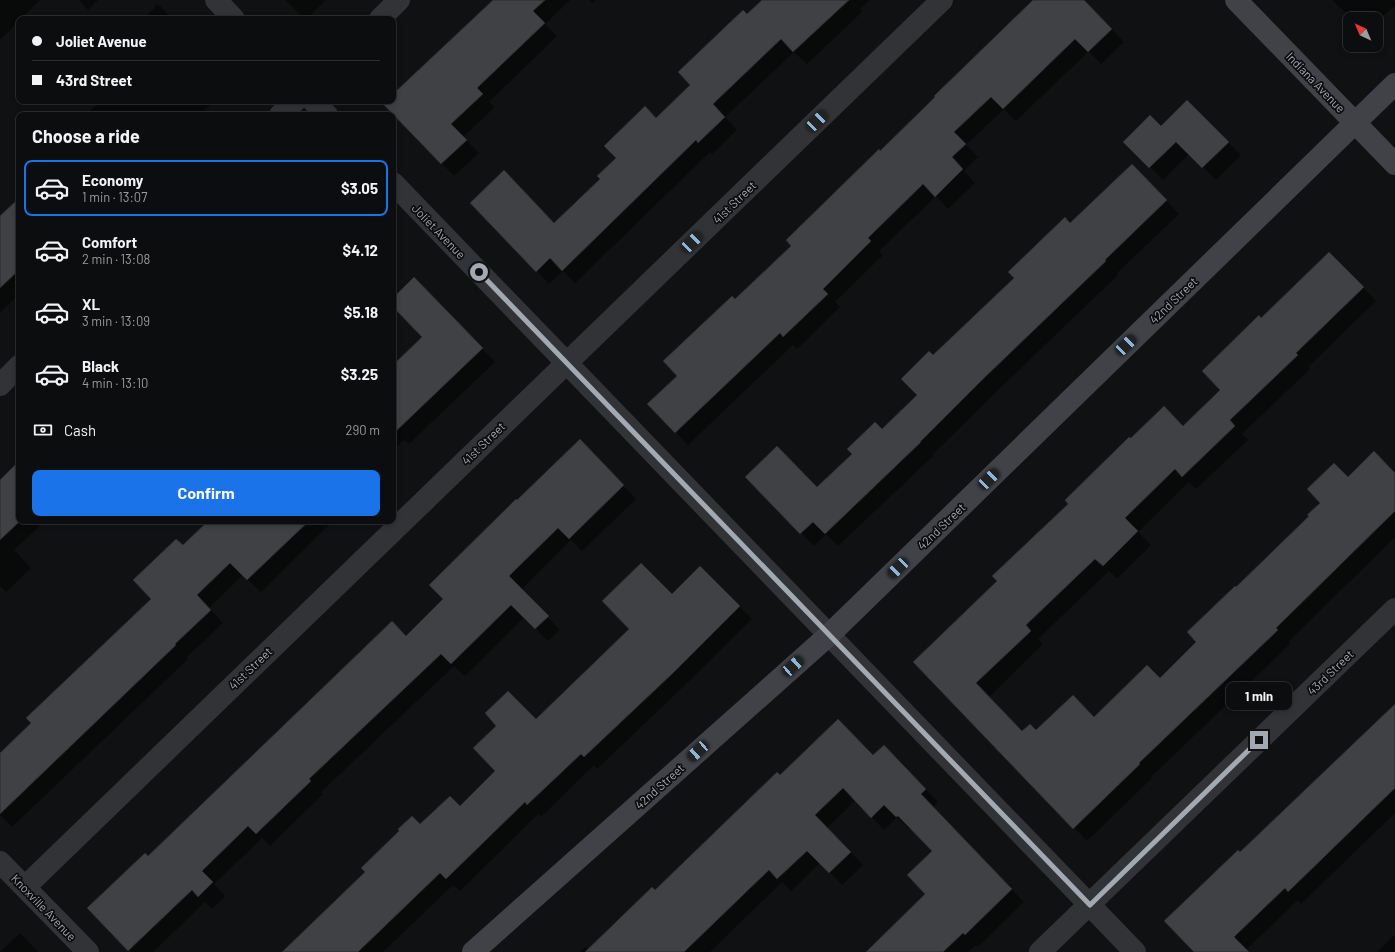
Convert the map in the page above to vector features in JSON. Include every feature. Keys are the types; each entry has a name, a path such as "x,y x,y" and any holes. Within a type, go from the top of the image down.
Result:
{"street":[{"path":"216,0 231,16"},
{"path":"383,16 399,0"},
{"name":"41st Street","path":"25,887 942,0"},
{"name":"Indiana Avenue","path":"1236,0 1395,164"},
{"name":"42nd Street","path":"473,952 829,635 1395,84"},
{"path":"283,112 292,104"},
{"path":"317,104 324,112"},
{"name":"Joliet Avenue","path":"396,186 1135,952"},
{"path":"0,384 16,369"},
{"name":"43rd Street","path":"1040,952 1395,609"},
{"name":"Knoxville Avenue","path":"0,862 88,952"}],"building":[{"path":"493,0 545,0 533,11 545,23 477,88 483,94 451,124 467,140 441,164 396,117 396,112 391,112 383,104 396,104 396,91"},
{"path":"762,0 849,0 793,52 781,39 713,104 725,117 698,143 696,140 562,271 550,258 536,272 470,203 504,170 554,223 600,179 597,176 616,158 604,146 645,106 656,118 690,85 678,72 743,10 747,14"},
{"path":"1033,0 1084,0 1112,29 1088,52 1075,39 1003,109 991,97 954,132 966,144 952,157 963,169 935,197 923,184 868,238 871,241 823,289 828,294 783,337 780,333 675,433 647,404 677,376 663,361 732,296 735,299 791,246 786,240 879,149 880,151 935,97 934,96"},
{"path":"1187,100 1229,142 1202,168 1176,142 1149,168 1123,142 1150,115 1161,126"},
{"path":"1132,164 1167,200 982,380 921,442 825,534 813,522 800,534 745,477 777,446 817,487 852,454 847,449 875,422 882,429 917,395 901,379 929,351 933,355 1014,278 1008,272 1065,217 1070,223"},
{"path":"16,201 16,273 0,288 0,216"},
{"path":"1329,252 1364,287 1296,353 1298,355 1230,420 1235,426 1182,477 1175,469 1125,518 1138,531 1103,566 1095,559 1026,625 1031,631 976,683 1022,731 1030,724 1036,730 1073,695 1094,717 1147,665 1160,678 1196,642 1187,632 1235,586 1236,587 1309,516 1307,515 1320,503 1307,489 1334,463 1348,477 1374,451 1395,473 1395,511 1276,628 1278,630 1139,763 1140,764 1073,829 913,662 997,581 992,576 1068,504 1065,500 1129,437 1131,438 1164,406 1183,426 1220,390 1202,371 1259,315 1261,318"},
{"path":"414,277 483,348 396,431 396,362 422,337 396,310 396,295"},
{"path":"580,439 624,485 569,539 558,528 509,576 549,616 535,629 511,605 451,664 441,654 309,779 311,781 256,834 248,826 202,871 213,882 198,897 192,890 128,951 87,908 145,853 148,856 392,621 406,636 443,599 429,585 516,499 517,500"},
{"path":"16,464 17,524 0,540 0,480"},
{"path":"205,524 306,524 247,580 230,563 197,595 211,610 0,814 0,753 31,723 26,718 151,599 133,580 176,539 183,545"},
{"path":"641,563 672,594 700,566 740,606 673,673 584,757 581,754 527,805 525,802 446,879 440,873 358,952 282,952 365,872 361,868 399,831 398,829 412,816 420,824 450,796 460,806 495,771 473,748 496,726 485,713 508,691 536,719 629,629 602,601"},
{"path":"1395,704 1395,788 1288,892 1285,888 1234,937 1249,952 1194,952 1164,921 1238,850 1240,852"},
{"path":"838,719 873,755 884,745 926,789 921,794 1012,889 965,935 963,933 943,952 866,952 925,894 907,875 932,851 898,816 896,817 884,805 871,818 843,788 815,815 851,852 829,873 807,851 777,879 769,870 684,952 585,952 652,887 655,890 777,772 780,775"}],"route":[{"path":"479,272 1090,905 1259,740"}]}
